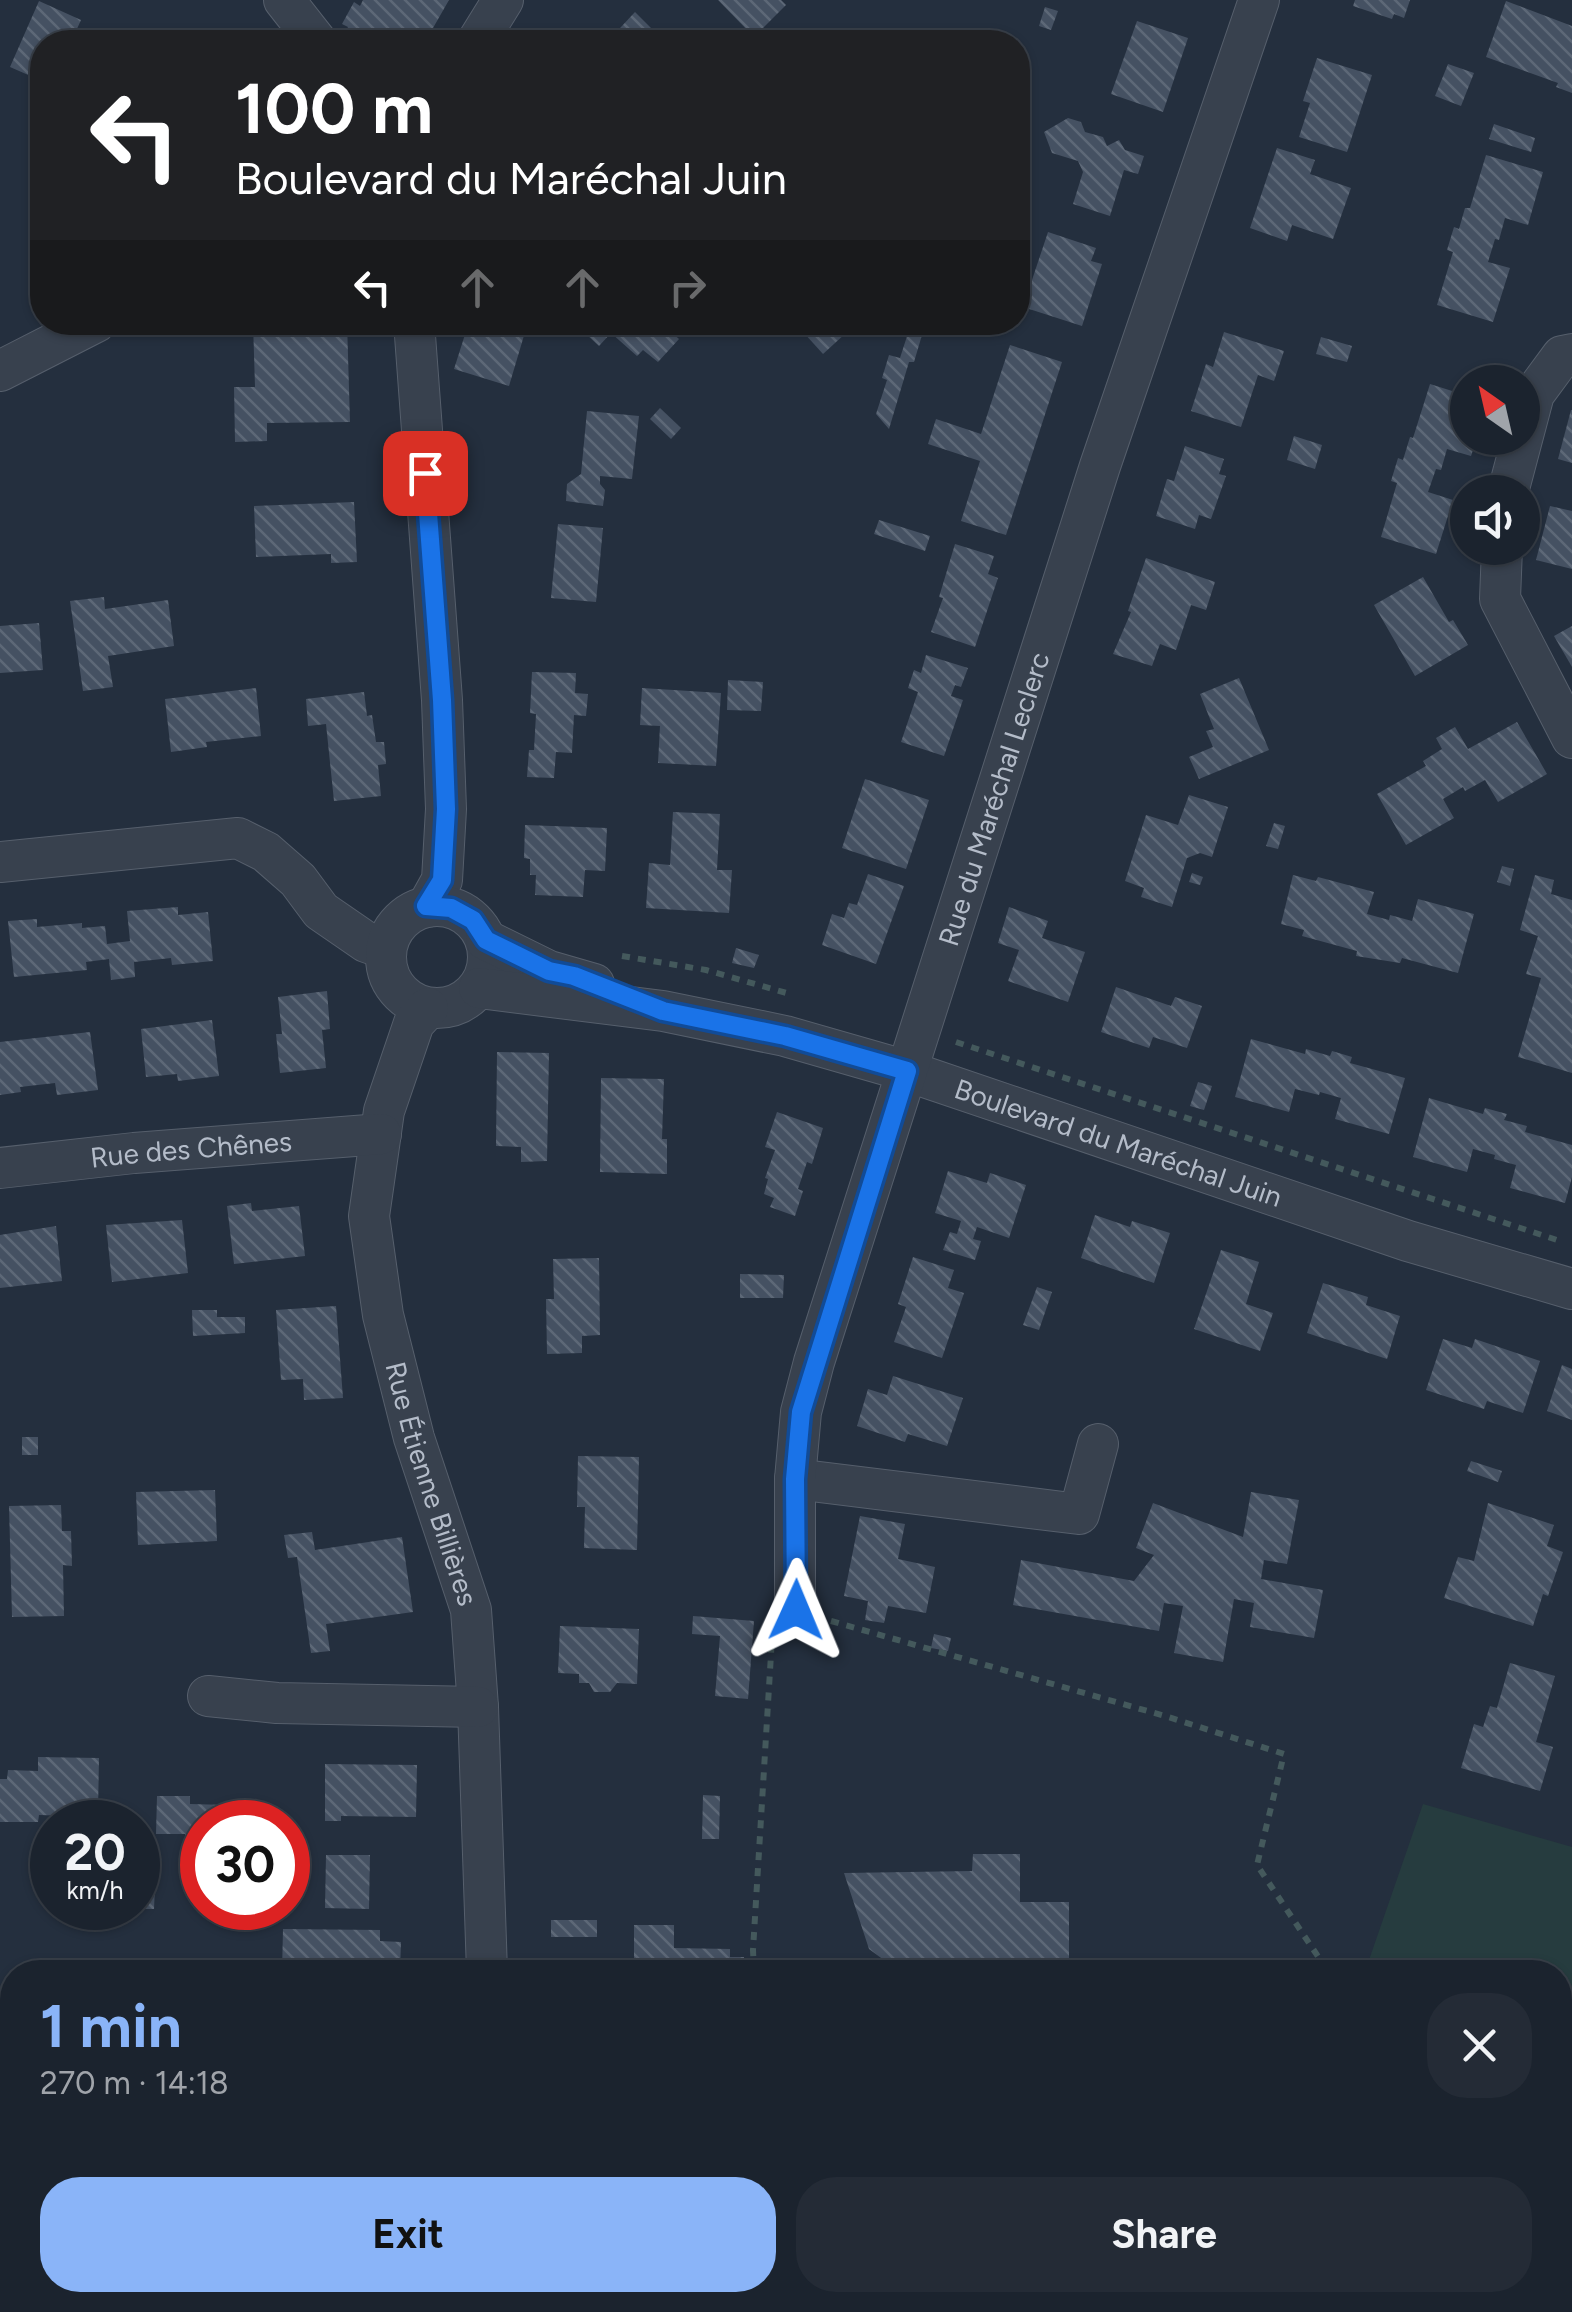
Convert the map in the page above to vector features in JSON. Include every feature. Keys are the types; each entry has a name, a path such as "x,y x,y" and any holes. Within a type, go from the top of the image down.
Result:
{"street":[{"path":"284,0 308,30"},
{"path":"485,30 503,0"},
{"name":"Rue du Maréchal Leclerc","path":"784,1607 801,1412 814,1362 1100,466 1259,0"},
{"path":"5,368 70,335"},
{"path":"415,335 446,809 442,880 426,906"},
{"path":"1513,475 1534,394 1562,356 1572,354"},
{"path":"1501,565 1500,599 1572,738"},
{"path":"0,862 238,838 266,852 321,911 366,942 386,949"},
{"path":"426,906 451,908 473,920 486,940 488,965 478,988 456,1005 428,1008 413,1003 391,980 386,949 391,934 412,912 426,906"},
{"name":"Boulevard du Maréchal Juin","path":"486,940 549,971 574,976 663,1011"},
{"name":"Boulevard du Maréchal Juin","path":"478,988 663,1011 785,1036 907,1071 1408,1241 1572,1288"},
{"name":"Rue Étienne Billières","path":"428,1008 414,1022 384,1111 369,1216 383,1315 414,1438 470,1610 478,1706 487,1960"},
{"name":"Rue des Chênes","path":"0,1168 381,1134"},
{"path":"795,1479 1079,1514 1098,1444"},
{"path":"208,1696 276,1703 478,1706"}],"path":[{"path":"753,1960 784,1607 1284,1754 1257,1865 1320,1960"}],"green space":[{"path":"1423,1804 1572,1847 1572,1960 1369,1960"}],"building":[{"path":"363,0 449,0 432,30 346,30 342,24 354,2 360,6"},
{"path":"718,0 781,0 786,5 761,30 747,30"},
{"path":"1355,0 1410,0 1404,18 1394,14 1392,19 1353,6"},
{"path":"39,1 81,20 76,30 30,30 30,76 10,67"},
{"path":"1506,1 1572,26 1572,93 1556,87 1558,83 1486,57"},
{"path":"1045,7 1058,11 1051,30 1039,26"},
{"path":"635,12 653,30 618,30"},
{"path":"1137,21 1188,38 1163,112 1111,94"},
{"path":"1317,58 1372,75 1347,152 1299,137 1310,103 1303,101"},
{"path":"1448,64 1474,73 1461,106 1435,96"},
{"path":"1068,118 1081,122 1085,132 1103,137 1107,146 1119,140 1125,150 1144,156 1138,174 1124,170 1110,216 1073,204 1083,172 1078,161 1052,153 1044,132"},
{"path":"1494,124 1535,138 1531,152 1489,139"},
{"path":"1277,148 1315,160 1310,174 1351,188 1333,239 1292,225 1287,241 1250,228"},
{"path":"1486,155 1543,172 1528,225 1505,218 1499,240 1495,239 1488,262 1510,268 1493,322 1437,305 1453,252 1447,250 1454,227 1459,229 1465,208 1470,208"},
{"path":"1048,232 1096,248 1091,261 1102,264 1082,326 1030,309 1030,286"},
{"path":"1224,332 1284,351 1274,381 1258,375 1241,427 1191,411 1206,364 1213,367"},
{"path":"253,335 347,335 350,422 267,423 267,441 235,442 234,387 255,387"},
{"path":"465,335 524,335 509,386 454,369"},
{"path":"587,335 609,335 599,346"},
{"path":"613,335 675,335 679,339 658,362 643,350 637,356"},
{"path":"806,335 844,335 823,354"},
{"path":"907,335 922,335 914,362 909,362 889,429 876,414 887,380 882,378 889,355 900,358"},
{"path":"1321,337 1352,346 1347,362 1316,354"},
{"path":"1010,345 1062,362 1006,535 961,521 980,461 928,444 936,419 981,434"},
{"path":"1430,384 1450,390 1450,450 1447,449 1441,470 1436,469 1428,492 1450,499 1436,554 1381,537 1397,483 1391,481 1398,458 1403,460 1410,437 1413,438"},
{"path":"660,408 681,428 671,439 650,419"},
{"path":"1572,410 1572,463 1558,459"},
{"path":"587,411 639,416 632,479 600,476 605,490 603,506 566,501 567,484 581,474"},
{"path":"1294,436 1322,445 1315,469 1287,460"},
{"path":"1185,446 1224,459 1219,474 1226,476 1211,519 1199,515 1195,529 1156,516 1167,479 1174,481"},
{"path":"354,502 357,562 331,563 331,554 256,557 254,506"},
{"path":"1550,506 1572,511 1572,569 1540,561"},
{"path":"879,520 930,536 925,551 874,534"},
{"path":"558,524 603,528 596,602 551,598"},
{"path":"955,544 994,556 988,574 998,578 975,647 931,632"},
{"path":"1146,558 1215,582 1206,610 1191,605 1176,650 1160,644 1152,666 1113,654 1131,612 1128,611"},
{"path":"1423,577 1449,622 1453,620 1468,645 1415,676 1374,605"},
{"path":"104,597 105,609 168,600 174,646 108,656 113,687 83,691 70,601"},
{"path":"39,623 43,670 0,673 0,626"},
{"path":"1572,626 1572,667 1554,636"},
{"path":"926,655 968,668 961,687 955,685 951,696 963,700 944,756 901,742 918,692 908,688 914,670 921,673"},
{"path":"532,672 576,673 575,693 588,694 586,716 574,715 572,753 556,752 554,778 527,777 529,750 534,750 536,714 530,713"},
{"path":"1239,678 1269,750 1199,779 1189,757 1213,747 1206,731 1214,729 1200,694"},
{"path":"728,680 763,682 761,711 727,710"},
{"path":"256,688 261,736 206,742 207,747 171,752 165,699"},
{"path":"642,688 721,693 716,766 658,763 660,726 640,725"},
{"path":"364,692 376,742 384,742 386,764 378,765 381,796 334,801 326,724 308,726 306,699"},
{"path":"1517,722 1547,774 1498,802 1485,780 1465,791 1463,787 1443,799 1454,818 1406,845 1377,794 1426,766 1423,761 1442,749 1436,738 1455,727 1468,749"},
{"path":"865,779 929,800 906,869 842,848"},
{"path":"1189,795 1228,807 1212,857 1200,853 1187,858 1172,907 1141,897 1144,888 1125,881 1146,815 1178,825"},
{"path":"673,812 720,814 717,870 732,870 729,913 646,908 649,863 670,865"},
{"path":"1274,823 1285,826 1278,849 1266,846"},
{"path":"525,825 607,828 605,871 585,870 583,897 535,895 536,875 530,875 530,859 524,858"},
{"path":"1502,866 1514,869 1510,886 1497,882"},
{"path":"1192,873 1203,877 1200,885 1189,882"},
{"path":"868,874 904,886 876,964 822,945 832,914 844,918 849,903 857,905"},
{"path":"1293,875 1316,881 1318,877 1374,892 1367,914 1389,920 1390,915 1412,921 1418,899 1474,914 1458,973 1402,958 1400,963 1356,956 1357,951 1302,936 1304,930 1281,924"},
{"path":"1535,875 1554,880 1551,894 1572,900 1572,1073 1518,1057 1541,978 1526,974 1538,936 1520,930"},
{"path":"178,907 178,915 208,912 213,961 172,965 171,958 134,962 135,977 111,980 109,959 86,962 87,970 14,977 8,921 37,919 37,927 82,923 82,928 105,926 107,944 130,941 127,911"},
{"path":"1009,907 1048,921 1042,938 1085,952 1068,1002 1008,981 1019,950 998,943"},
{"path":"736,948 759,955 754,968 732,963"},
{"path":"1116,987 1171,1006 1175,997 1202,1006 1187,1048 1153,1037 1149,1048 1101,1032"},
{"path":"327,991 330,1029 322,1030 326,1068 280,1073 276,1034 282,1034 278,997"},
{"path":"212,1020 219,1076 178,1081 177,1074 146,1077 141,1029"},
{"path":"90,1032 98,1090 57,1095 55,1083 20,1087 21,1092 0,1095 0,1042"},
{"path":"1251,1039 1305,1054 1306,1049 1330,1056 1332,1051 1352,1057 1350,1063 1405,1078 1389,1134 1335,1119 1341,1098 1320,1092 1319,1095 1295,1089 1289,1112 1235,1097"},
{"path":"497,1052 549,1053 547,1161 521,1162 521,1147 496,1146"},
{"path":"601,1078 664,1079 662,1139 667,1139 667,1174 600,1172"},
{"path":"1198,1082 1212,1086 1204,1110 1190,1106"},
{"path":"1429,1098 1483,1114 1485,1108 1507,1114 1504,1120 1527,1126 1525,1132 1572,1145 1572,1177 1565,1203 1510,1188 1516,1165 1494,1159 1495,1155 1473,1149 1467,1172 1413,1157"},
{"path":"777,1112 823,1128 812,1164 807,1162 798,1189 803,1191 795,1216 770,1207 774,1198 764,1194 775,1150 765,1147"},
{"path":"948,1171 987,1183 990,1173 1026,1185 1009,1238 977,1227 973,1239 981,1241 975,1260 943,1250 950,1232 957,1234 961,1221 935,1213"},
{"path":"251,1203 252,1211 299,1206 305,1256 234,1264 227,1206"},
{"path":"1095,1215 1130,1227 1132,1221 1170,1233 1154,1283 1081,1258"},
{"path":"182,1220 188,1273 112,1282 106,1225"},
{"path":"56,1226 62,1281 0,1288 0,1235"},
{"path":"1221,1250 1259,1262 1246,1304 1273,1313 1260,1351 1194,1329"},
{"path":"913,1257 954,1270 948,1288 964,1293 942,1358 894,1342 906,1307 898,1304"},
{"path":"599,1258 600,1335 582,1336 582,1353 547,1354 546,1299 554,1299 553,1259"},
{"path":"740,1274 784,1275 783,1298 740,1298"},
{"path":"1323,1283 1368,1297 1366,1305 1400,1316 1387,1359 1307,1333"},
{"path":"1037,1287 1052,1292 1039,1330 1023,1325"},
{"path":"336,1306 343,1398 304,1400 303,1379 281,1380 276,1310"},
{"path":"192,1310 217,1310 217,1317 245,1317 245,1333 193,1336"},
{"path":"1443,1339 1472,1348 1475,1339 1540,1361 1523,1413 1487,1401 1484,1409 1426,1390"},
{"path":"1562,1365 1572,1369 1572,1420 1547,1411"},
{"path":"893,1376 963,1398 947,1446 908,1434 905,1442 857,1426 868,1389 887,1395"},
{"path":"22,1437 38,1437 38,1455 22,1455"},
{"path":"578,1456 639,1457 637,1550 584,1548 585,1507 577,1507"},
{"path":"1471,1461 1502,1471 1498,1482 1467,1471"},
{"path":"215,1490 217,1541 138,1545 136,1492"},
{"path":"1251,1492 1299,1500 1287,1564 1264,1560 1261,1579 1323,1590 1314,1638 1250,1627 1254,1603 1234,1599 1223,1662 1174,1653 1183,1606 1164,1603 1159,1631 1013,1605 1021,1560 1134,1581 1154,1555 1136,1548 1153,1503 1243,1537"},
{"path":"1488,1503 1554,1525 1547,1546 1563,1552 1533,1626 1444,1598 1458,1557 1474,1561"},
{"path":"61,1505 62,1531 71,1531 72,1566 63,1565 64,1616 12,1617 9,1506"},
{"path":"860,1516 905,1524 898,1559 935,1567 926,1613 888,1606 884,1623 865,1620 868,1601 844,1596"},
{"path":"312,1532 315,1550 402,1537 413,1612 326,1624 330,1651 311,1653 297,1557 288,1558 284,1535"},
{"path":"693,1616 754,1621 748,1699 715,1696 720,1636 692,1634"},
{"path":"560,1626 639,1629 637,1684 617,1683 610,1692 594,1692 589,1683 579,1683 579,1674 558,1673"},
{"path":"934,1634 951,1638 948,1651 931,1648"},
{"path":"1510,1663 1555,1676 1536,1742 1553,1747 1540,1791 1461,1768 1474,1724 1483,1727 1490,1706 1497,1708"},
{"path":"38,1757 99,1758 98,1800 30,1800 30,1822 0,1822 0,1779 7,1779 8,1770 38,1771"},
{"path":"325,1764 417,1765 416,1817 341,1816 341,1821 325,1821"},
{"path":"703,1795 720,1796 719,1839 702,1839"},
{"path":"157,1796 190,1796 190,1800 180,1800 180,1834 160,1834 160,1800"},
{"path":"973,1854 1020,1854 1020,1902 1069,1902 1069,1960 884,1960 869,1949 844,1873 972,1871"},
{"path":"326,1855 370,1855 369,1909 325,1908"},
{"path":"551,1920 597,1920 597,1937 551,1937"},
{"path":"634,1925 674,1925 674,1948 730,1949 730,1957 744,1957 744,1960 634,1960"},
{"path":"283,1930 380,1930 380,1941 401,1942 400,1960 282,1960"}],"route":[{"path":"425,473 446,809 442,880 426,906 451,908 473,920 486,940 549,971 574,976 663,1011 785,1036 907,1071 801,1412 795,1479 796,1610"}]}
